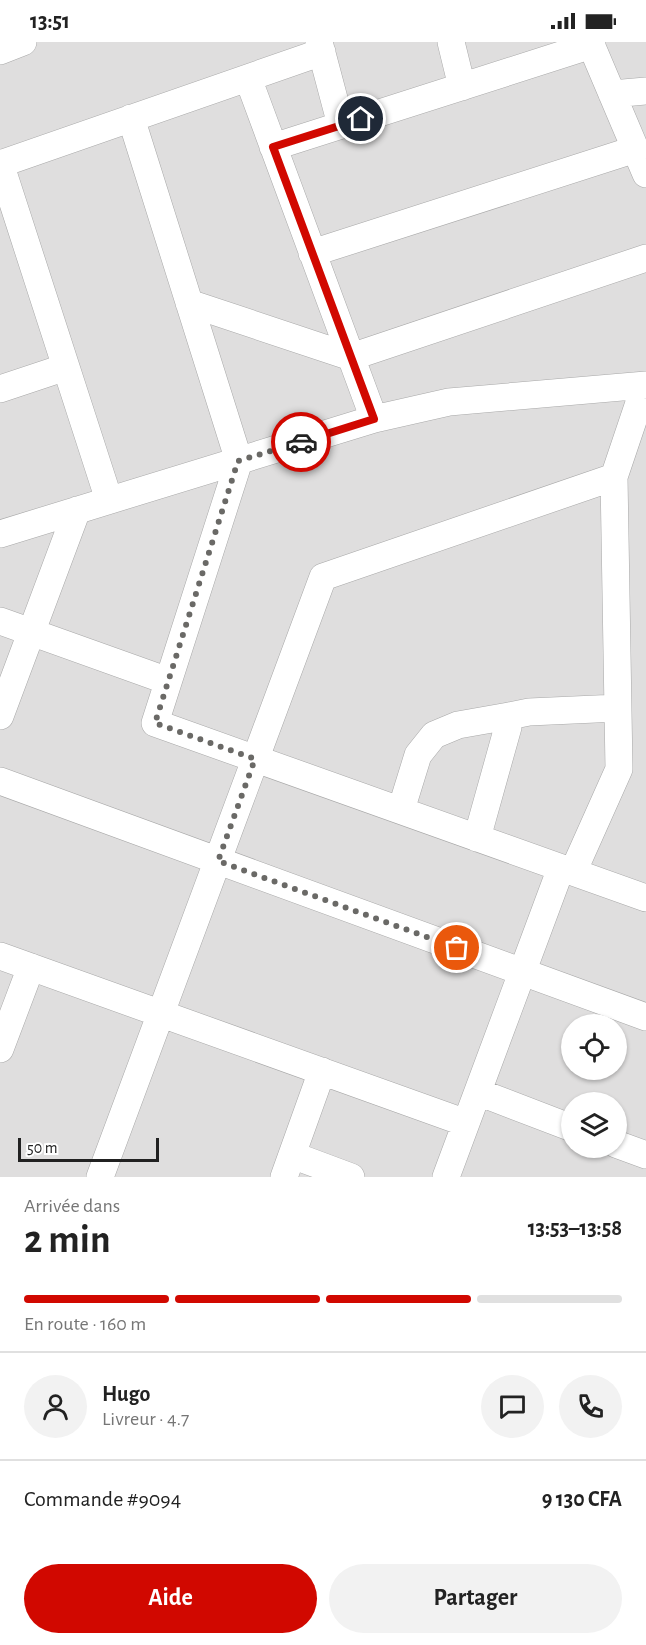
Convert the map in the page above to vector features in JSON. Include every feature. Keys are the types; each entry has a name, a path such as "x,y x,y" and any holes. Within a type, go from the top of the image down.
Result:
{"street":[{"path":"0,51 23,42"},
{"path":"451,42 462,87"},
{"path":"273,147 591,44 641,161 312,253"},
{"path":"109,500 66,367 6,202 0,163 248,78 320,47 341,125"},
{"path":"248,78 374,419"},
{"path":"612,94 646,91"},
{"path":"131,118 238,461 155,723 646,898"},
{"path":"189,303 351,357 646,258"},
{"path":"0,388 66,367"},
{"path":"0,534 374,419 449,402 645,385 615,477 619,769 567,870 522,972 446,1177"},
{"path":"100,1177 323,577 615,477"},
{"path":"0,716 77,510"},
{"path":"0,621 168,681"},
{"path":"401,810 418,755 434,735 458,726 529,712 618,708"},
{"path":"477,838 508,727 509,716"},
{"path":"0,781 646,1017"},
{"path":"0,956 466,1123"},
{"path":"0,1049 31,967"},
{"path":"322,1071 288,1166 351,1177"},
{"path":"478,1092 561,1124"},
{"path":"627,1148 646,1155"}],"shaded area":[{"path":"0,42 646,42 646,1177 0,1177"}],"way so far":[{"path":"301,442 238,461 155,723 255,759 218,861 457,948"}],"route":[{"path":"301,442 374,419 273,147 361,119"}]}
